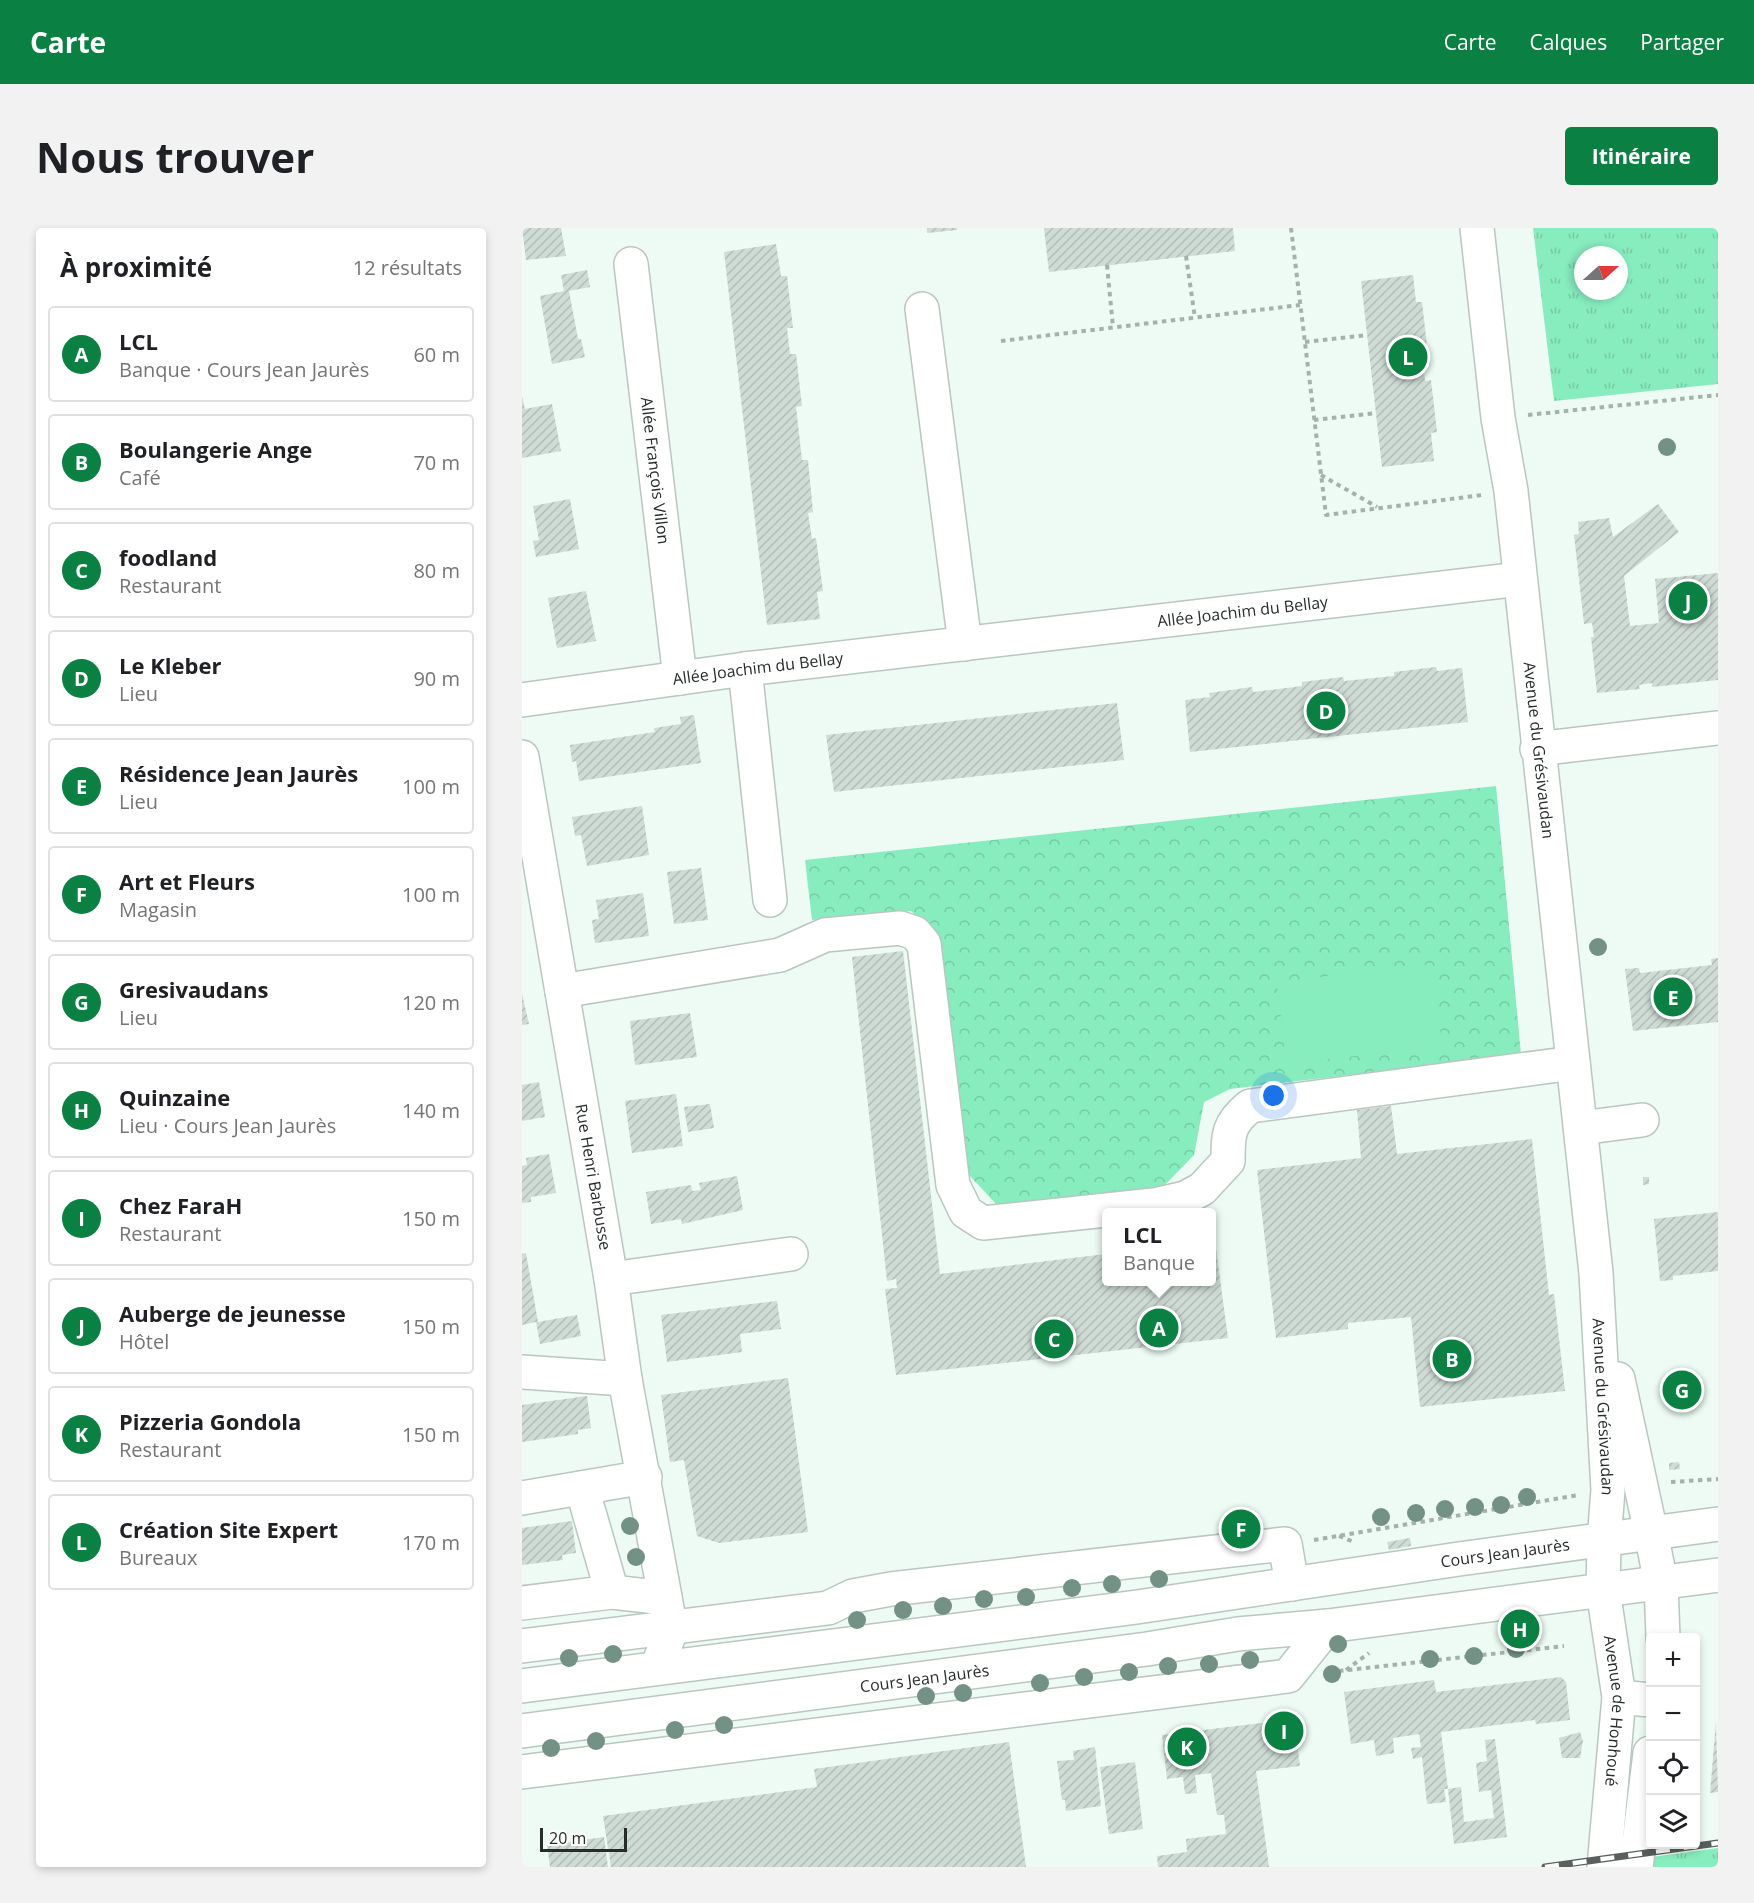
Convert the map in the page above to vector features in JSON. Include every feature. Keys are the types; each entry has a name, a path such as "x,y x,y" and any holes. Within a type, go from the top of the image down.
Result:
{"street":[{"name":"Avenue du Grésivaudan","path":"1477,228 1498,418 1511,491 1537,749 1596,1273 1608,1490 1603,1590"},
{"name":"Allée François Villon","path":"631,264 669,679"},
{"path":"922,309 965,644"},
{"name":"Allée Joachim du Bellay","path":"522,700 745,669 1520,579"},
{"path":"745,669 770,900"},
{"path":"1537,749 1718,728"},
{"name":"Rue Henri Barbusse","path":"522,757 611,1279 625,1379 645,1478 665,1598"},
{"path":"562,991 780,955 825,935 900,928 915,933 924,944 953,1185 966,1212 983,1223 1102,1210"},
{"path":"1126,1208 1185,1198 1202,1189 1228,1161 1228,1137 1234,1119 1250,1106 1574,1063"},
{"path":"1581,1128 1642,1120"},
{"path":"611,1279 791,1254"},
{"name":"Avenue du Grésivaudan","path":"1596,1273 1656,1558"},
{"path":"522,1372 625,1379"},
{"path":"522,1498 645,1478"},
{"path":"582,1488 612,1592"},
{"name":"Cours Jean Jaurès","path":"522,1731 1147,1649 1238,1634 1328,1626 1603,1590 1718,1524"},
{"name":"Cours Jean Jaurès","path":"522,1686 1137,1607 1459,1559 1604,1541 1718,1575"},
{"path":"522,1646 671,1630 828,1608 853,1596 891,1589 1286,1544 1292,1584 1290,1604 1256,1613 1238,1634"},
{"path":"1656,1558 1663,1633"},
{"name":"Avenue de Honhoué","path":"1603,1590 1635,1699 1604,1867"},
{"path":"522,1604 612,1592 665,1598 671,1630 657,1668"},
{"path":"522,1772 1288,1676 1328,1626"},
{"path":"1636,1867 1646,1786"}],"path":[{"path":"1291,228 1326,515 1511,491"},
{"path":"1186,256 1195,318"},
{"path":"1107,265 1113,327"},
{"path":"1001,341 1300,305"},
{"path":"1305,342 1367,335"},
{"path":"1498,418 1718,395"},
{"path":"1314,420 1376,413"},
{"path":"1321,475 1379,508"},
{"path":"1665,1483 1718,1479"},
{"path":"1286,1544 1582,1494"},
{"path":"1288,1676 1564,1646"}],"green space":[{"path":"1533,228 1718,228 1718,384 1554,401"},
{"path":"1496,786 1521,1055 1230,1089 1204,1102 1194,1155 1161,1189 998,1206 968,1174 941,939 911,911 812,920 805,860"},
{"path":"1433,964 1442,1046 1286,1064 1277,982"},
{"path":"1718,1848 1718,1867 1651,1867 1652,1857"}],"building":[{"path":"522,228 561,228 566,256 526,260"},
{"path":"927,228 957,228 957,230 927,233"},
{"path":"1044,228 1233,228 1235,251 1049,272"},
{"path":"776,244 781,276 787,276 793,328 787,328 790,354 796,354 802,406 796,407 802,460 808,460 813,512 808,513 812,539 816,538 823,591 817,592 820,619 767,625 724,252"},
{"path":"587,270 590,287 569,291 578,339 581,339 585,357 552,364 540,296 564,291 561,275"},
{"path":"1413,275 1416,302 1422,302 1428,354 1422,354 1425,381 1431,380 1437,432 1431,433 1434,461 1382,467 1361,281"},
{"path":"522,397 525,409 552,404 561,451 522,458"},
{"path":"570,499 579,549 536,557 533,541 539,540 533,506"},
{"path":"1658,504 1679,532 1624,576 1630,626 1659,623 1655,579 1718,573 1718,680 1652,687 1652,683 1639,685 1640,689 1597,693 1591,637 1594,637 1592,623 1584,624 1574,535 1579,534 1578,522 1609,518 1613,537"},
{"path":"586,591 596,641 557,648 548,598"},
{"path":"1436,667 1437,671 1462,668 1468,722 1190,752 1185,700 1210,697 1209,693 1252,687 1253,692 1302,686 1302,682 1343,677 1344,681 1394,676 1394,672"},
{"path":"1117,703 1124,760 834,792 826,735"},
{"path":"694,715 701,763 579,781 576,761 572,762 570,745 655,732 654,728 681,724 680,717"},
{"path":"642,806 649,855 587,866 581,835 575,836 572,817"},
{"path":"701,868 708,920 674,924 667,872"},
{"path":"643,893 649,936 595,943 592,920 599,919 596,900"},
{"path":"903,951 940,1274 1102,1254 1102,1286 1216,1286 1216,1248 1228,1338 896,1375 885,1289 897,1288 896,1279 887,1281 852,957"},
{"path":"1718,958 1718,1022 1633,1031 1625,969 1639,968 1640,973 1712,965 1711,959"},
{"path":"522,994 529,1024 522,1025"},
{"path":"690,1013 697,1057 635,1065 630,1021"},
{"path":"539,1082 545,1117 522,1121 522,1085"},
{"path":"676,1094 683,1146 632,1153 625,1101"},
{"path":"710,1104 714,1128 688,1132 684,1107"},
{"path":"1391,1106 1397,1154 1532,1139 1549,1295 1554,1294 1565,1391 1420,1407 1411,1317 1348,1323 1348,1329 1276,1338 1257,1170 1361,1158 1357,1110"},
{"path":"549,1154 556,1193 531,1197 531,1202 522,1203 522,1166 527,1165 526,1158"},
{"path":"737,1176 743,1210 682,1224 681,1219 651,1224 646,1192 691,1185 692,1191 701,1190 699,1183"},
{"path":"1643,1177 1649,1177 1649,1184 1643,1185"},
{"path":"1718,1212 1718,1271 1673,1276 1673,1280 1660,1281 1654,1219"},
{"path":"526,1253 538,1322 577,1315 581,1336 540,1344 536,1322 522,1325 522,1254"},
{"path":"777,1301 781,1329 740,1334 742,1352 667,1362 661,1315"},
{"path":"788,1378 808,1532 719,1543 697,1536 684,1460 670,1462 661,1395"},
{"path":"1689,1381 1691,1397 1674,1400 1672,1383"},
{"path":"587,1396 591,1428 578,1430 578,1434 522,1442 522,1405"},
{"path":"1679,1462 1680,1469 1669,1470 1669,1463"},
{"path":"572,1521 576,1553 562,1555 563,1560 522,1565 522,1528"},
{"path":"1410,1538 1411,1546 1389,1550 1387,1542"},
{"path":"1538,1624 1539,1630 1503,1633 1502,1627"},
{"path":"1561,1677 1566,1682 1570,1720 1536,1724 1535,1720 1441,1732 1448,1789 1444,1789 1446,1802 1427,1804 1422,1757 1413,1759 1411,1748 1421,1747 1419,1734 1393,1738 1394,1753 1376,1756 1374,1740 1351,1744 1344,1692 1434,1680 1436,1692"},
{"path":"1294,1719 1300,1766 1256,1771 1269,1867 1158,1867 1157,1856 1187,1852 1186,1839 1226,1834 1224,1815 1217,1815 1211,1773 1195,1775 1197,1793 1185,1794 1183,1777 1167,1779 1162,1735"},
{"path":"1716,1722 1718,1792 1710,1793"},
{"path":"1580,1732 1583,1741 1580,1758 1562,1758 1559,1738"},
{"path":"1495,1739 1507,1837 1454,1844 1448,1789 1461,1787 1464,1822 1494,1818 1491,1790 1479,1792 1476,1763 1487,1761 1485,1740"},
{"path":"1009,1742 1026,1867 611,1867 603,1816 817,1787 814,1769"},
{"path":"1095,1747 1101,1806 1066,1811 1065,1800 1062,1800 1057,1761 1074,1760 1073,1751"},
{"path":"1135,1762 1143,1829 1109,1834 1100,1767"},
{"path":"604,1837 608,1867 550,1867 547,1845"}],"railway":[{"path":"1545,1867 1718,1843"}],"place":[{"name":"Création Site Expert","path":"1408,357"},
{"name":"Auberge de jeunesse","path":"1688,601"},
{"name":"Le Kleber","path":"1326,711"},
{"name":"Résidence Jean Jaurès","path":"1673,997"},
{"name":"LCL","path":"1159,1328"},
{"name":"foodland","path":"1054,1339"},
{"name":"Boulangerie Ange","path":"1452,1359"},
{"name":"Gresivaudans","path":"1682,1390"},
{"name":"Art et Fleurs","path":"1241,1529"},
{"name":"Quinzaine","path":"1520,1629"},
{"name":"Chez FaraH","path":"1284,1731"},
{"name":"Pizzeria Gondola","path":"1187,1747"}]}
